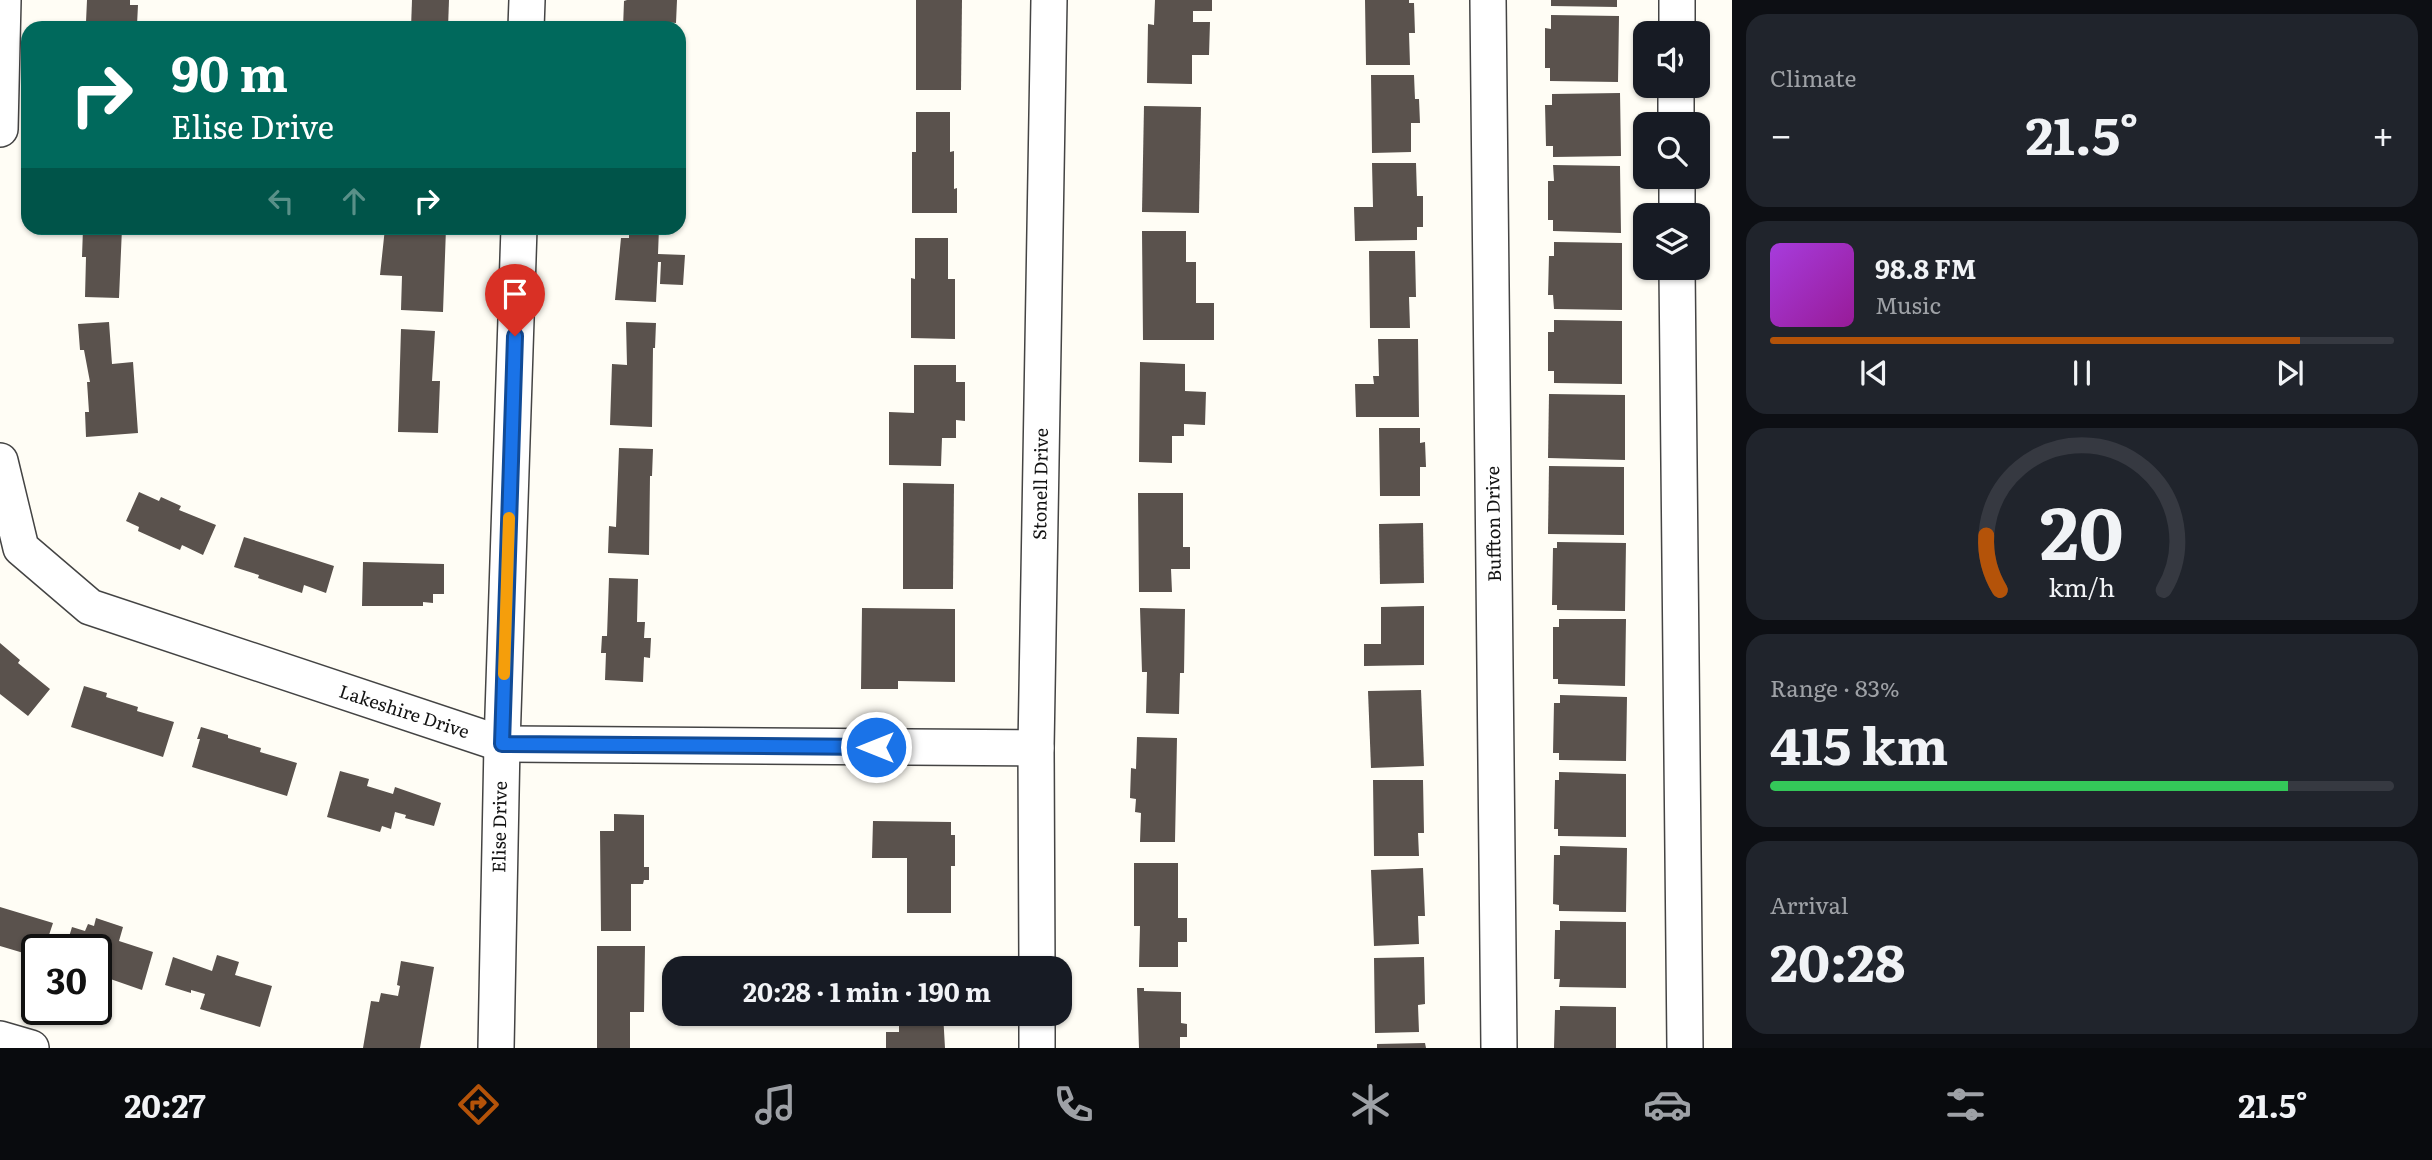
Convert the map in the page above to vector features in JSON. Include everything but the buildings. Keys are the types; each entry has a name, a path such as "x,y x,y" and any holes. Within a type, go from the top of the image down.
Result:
{"street":[{"path":"0,129 3,0"},
{"path":"526,21 527,0"},
{"name":"Stonell Drive","path":"1037,956 1036,748 1049,0"},
{"name":"Buffton Drive","path":"1488,0 1499,1048"},
{"path":"1677,0 1677,21"},
{"name":"Elise Drive","path":"496,1048 502,744 519,235"},
{"path":"1678,280 1685,1048"},
{"name":"Lakeshire Drive","path":"0,461 21,548 90,607 502,744 1036,748"},
{"path":"1037,1026 1037,1048"},
{"path":"0,1039 31,1048"}],"slow traffic":[{"path":"504,674 509,518"}],"route":[{"path":"515,336 502,744 876,747"}]}
